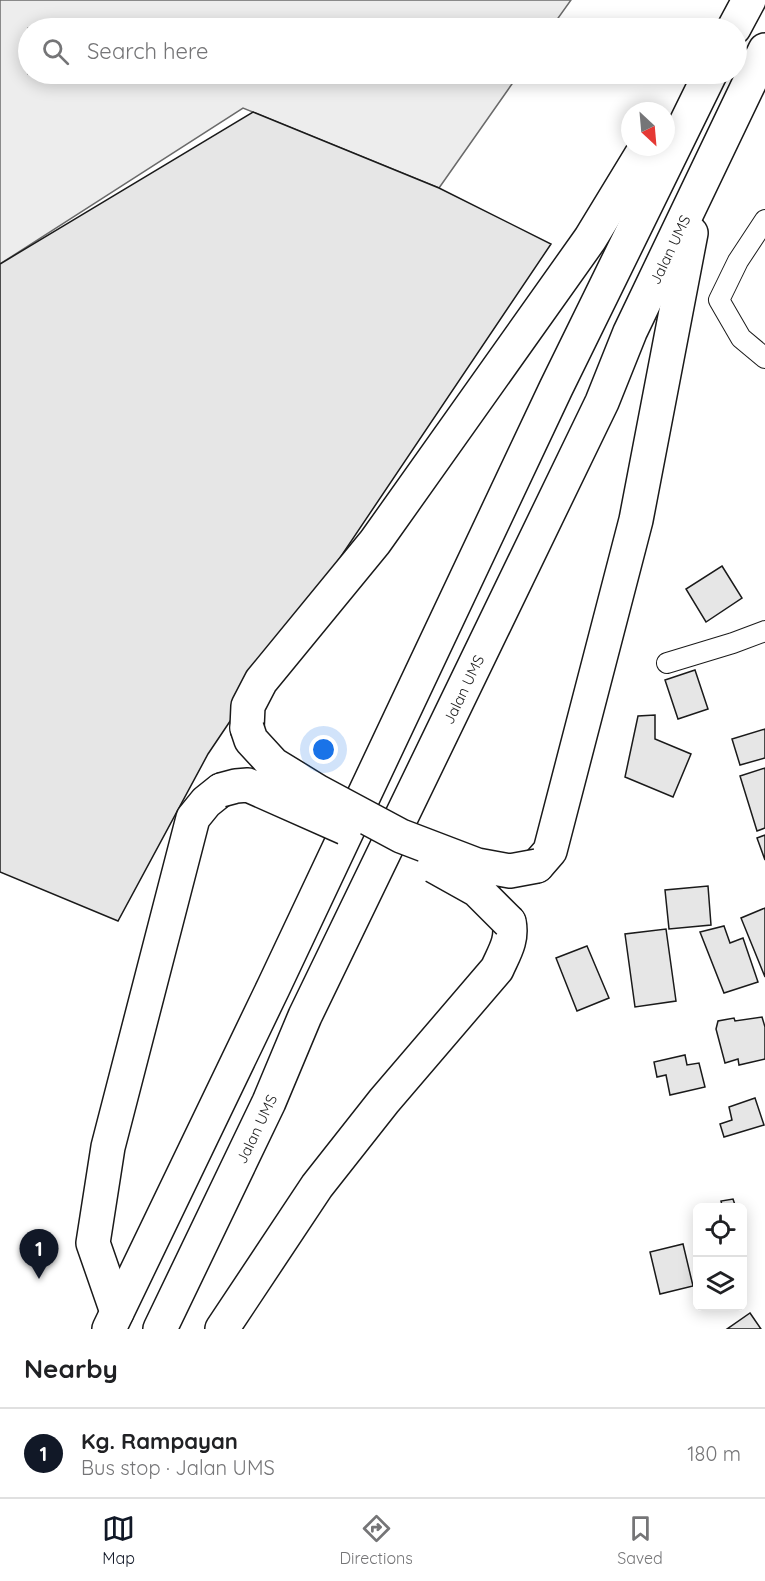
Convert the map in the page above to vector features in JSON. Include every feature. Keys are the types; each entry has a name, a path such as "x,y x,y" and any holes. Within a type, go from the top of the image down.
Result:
{"highway":[{"path":"739,18 749,0"},
{"name":"Jalan UMS","path":"160,1329 269,1102 305,1016 602,402 630,332 765,50"},
{"path":"675,111 701,84"},
{"path":"113,1320 274,986 555,388 704,84"},
{"path":"641,156 590,239 375,542 261,681 248,706 247,728 250,740 273,764 317,791 401,836 477,865 510,871 537,866 550,852 636,520 701,181"},
{"path":"113,1320 93,1244 108,1147 193,818 206,802 221,790 248,785 446,872 477,890 509,922 511,932 508,947 497,969 384,1101 317,1186 222,1329"}],"street":[{"path":"765,220 738,261 719,300 741,338 765,358"},
{"path":"667,663 765,631"}],"shaded area":[{"path":"0,0 571,0 558,18 18,18 18,84 512,84 439,188 243,108 0,264"}],"building":[{"path":"253,112 439,188 551,244 208,754 118,921 0,872 0,264"},
{"path":"722,566 742,598 706,622 686,589"},
{"path":"695,670 708,709 678,719 665,680"},
{"path":"655,715 655,739 691,754 673,797 625,777 638,716"},
{"path":"765,729 765,758 740,765 732,739"},
{"path":"765,768 765,828 757,831 740,776"},
{"path":"765,835 765,860 757,838"},
{"path":"708,886 711,925 669,929 665,890"},
{"path":"765,908 765,977 741,918"},
{"path":"724,926 730,943 743,938 758,982 724,993 700,932"},
{"path":"666,929 676,1001 635,1007 625,934"},
{"path":"587,946 609,998 577,1011 556,958"},
{"path":"762,1017 765,1027 765,1059 739,1065 738,1059 725,1063 716,1029 718,1021"},
{"path":"685,1055 687,1065 699,1063 705,1087 670,1095 666,1075 657,1077 654,1062"},
{"path":"755,1098 764,1125 724,1137 720,1124 732,1120 729,1107"},
{"path":"733,1199 734,1203 722,1203 721,1201"},
{"path":"683,1244 693,1286 660,1294 650,1252"},
{"path":"750,1313 761,1329 727,1329"}],"place":[{"name":"Kg. Rampayan","path":"39,1279"}]}
